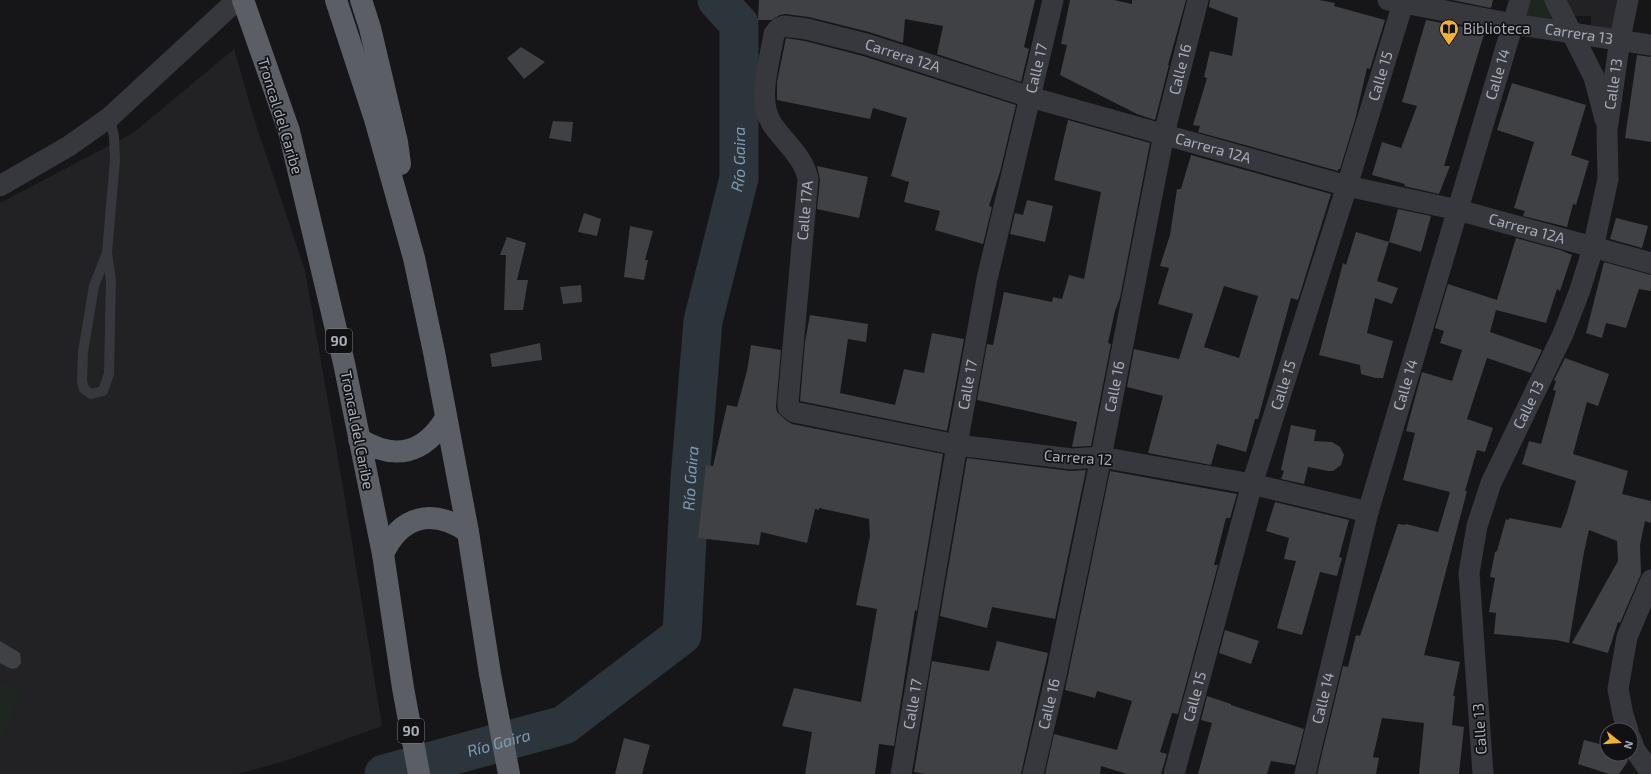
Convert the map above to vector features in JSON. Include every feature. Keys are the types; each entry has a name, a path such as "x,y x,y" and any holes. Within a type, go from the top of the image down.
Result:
{"highway":[{"name":"Troncal del Caribe","path":"243,0 288,131 344,363 383,554 403,688 419,774"},
{"path":"336,0 375,119 414,258 434,352 468,532 490,674 508,774"},
{"path":"361,0 370,28 397,142 414,258"},
{"path":"359,439 372,447 386,451 400,452 415,448 428,441 438,431 446,418"},
{"path":"383,554 389,540 399,530 412,522 419,520 427,518 442,518 456,524 468,532"}],"street":[{"path":"0,186 69,146 110,117 237,0"},
{"path":"370,28 373,0"},
{"name":"Calle 17","path":"902,774 957,445 987,279 1053,0"},
{"name":"Calle 16","path":"1033,774 1056,675 1101,457 1164,134 1198,0"},
{"name":"Calle 14","path":"1305,774 1368,512 1520,0"},
{"path":"1555,0 1594,78 1607,130"},
{"name":"Calle 13","path":"1483,774 1469,573 1477,526 1491,483 1563,334 1580,290 1593,248 1608,179 1607,130 1620,39 1628,0"},
{"name":"Carrera 13","path":"1398,1 1513,24 1573,34 1620,39 1651,45"},
{"name":"Calle 15","path":"1174,774 1252,484 1348,186 1398,1"},
{"name":"Carrera 12A","path":"779,28 784,26 807,29 866,44 1030,97 1348,186 1458,210 1651,263"},
{"name":"Calle 17A","path":"779,28 774,34 763,98 771,123 804,164 808,179 788,408"},
{"name":"Carrera 12","path":"788,408 794,412 957,445 1072,459 1101,457 1252,484 1368,512"},
{"path":"1625,722 1618,688 1627,637 1651,580"},
{"path":"1639,756 1651,773"}],"lane":[{"path":"107,253 94,286 83,352 82,381 84,389 92,394 103,391 109,374 111,280 107,253 115,160 114,137 110,117"}],"shaded area":[{"path":"1521,0 1551,0 1572,33 1513,23"},
{"path":"1560,0 1623,0 1618,30 1591,25 1591,16 1573,16"},
{"path":"234,49 256,125 305,270 343,487 382,726 282,762 237,774 0,774 0,203 133,133"},
{"path":"0,682 21,691 0,743"}],"building":[{"path":"759,0 1035,0 1024,47 1029,49 1021,82 937,54 943,26 905,19 903,43 869,32 809,17 785,14 771,20 758,20"},
{"path":"1070,0 1114,0 1132,4 1132,0 1186,0 1155,120 1137,114 1060,75 1067,45 1061,44"},
{"path":"1210,0 1319,0 1335,3 1334,6 1385,20 1370,69 1367,68 1355,120 1340,169 1338,169 1338,171 1198,132 1200,126 1193,125 1207,78 1204,77 1210,51 1232,56 1238,18 1209,7"},
{"path":"1452,0 1493,0 1491,8"},
{"path":"1426,20 1485,31 1444,166 1450,166 1439,194 1404,186 1405,184 1372,175 1382,142 1401,148 1417,106 1402,102"},
{"path":"786,38 805,41 863,56 1016,105 1000,172 989,206 992,207 983,244 935,230 940,211 904,202 909,182 891,176 907,118 873,108 870,119 777,100 777,82"},
{"path":"521,47 545,62 524,79 507,58"},
{"path":"1637,55 1651,57 1651,142 1625,138"},
{"path":"1512,83 1586,105 1571,155 1589,161 1576,205 1573,204 1567,227 1523,216 1525,211 1514,208 1534,142 1497,130"},
{"path":"1068,120 1150,143 1120,298 1115,311 1108,343 1111,344 1091,446 1072,447 1077,422 977,400 987,344 993,345 1004,292 1052,302 1053,297 1062,299 1069,275 1084,279 1101,192 1054,180"},
{"path":"553,121 573,122 571,142 549,138"},
{"path":"1191,155 1331,194 1298,300 1291,298 1258,419 1255,419 1246,452 1217,444 1211,465 1148,453 1163,396 1127,387 1134,349 1179,359 1193,314 1158,304 1169,268 1160,266 1170,235 1177,189 1181,189","holes":["1224,286 1258,296 1239,358 1204,347"]},
{"path":"817,166 868,177 859,218 817,209 820,180"},
{"path":"1027,200 1053,206 1045,242 1010,234 1015,213 1023,215"},
{"path":"1398,209 1431,216 1421,252 1389,242"},
{"path":"584,213 601,219 597,236 578,232"},
{"path":"1616,218 1648,226 1642,248 1610,239"},
{"path":"630,226 653,231 645,260 648,260 644,280 624,277"},
{"path":"1356,232 1389,242 1377,281 1398,288 1392,304 1375,298 1367,333 1393,341 1383,378 1375,378 1361,374 1360,365 1319,355 1343,263 1346,265"},
{"path":"507,237 526,243 517,280 528,280 523,310 504,310 506,255 500,255"},
{"path":"1516,238 1560,250 1572,255 1560,291 1557,289 1546,323 1496,310 1490,332 1542,350 1531,373 1487,358 1467,419 1493,428 1485,452 1477,450 1465,491 1467,491 1424,655 1460,662 1453,696 1455,696 1452,725 1464,727 1459,774 1419,774 1424,723 1382,718 1373,757 1379,758 1376,774 1317,774 1343,666 1348,667 1356,635 1360,636 1398,524 1406,524 1438,532 1450,492 1403,480 1415,433 1406,431 1422,372 1452,381 1462,350 1440,343 1444,331 1435,328 1448,284 1497,300"},
{"path":"1604,262 1651,275 1651,291 1639,289 1626,328 1606,323 1602,338 1586,333"},
{"path":"581,285 582,302 563,304 560,287"},
{"path":"810,315 868,324 866,342 848,339 840,393 895,405 904,369 924,373 932,333 964,339 947,431 800,401 805,342"},
{"path":"540,343 542,360 492,367 490,354"},
{"path":"751,345 781,350 776,407 777,412 792,424 943,454 917,611 915,610 894,746 879,744 875,774 805,774 812,732 782,726 794,688 861,702 877,609 856,605 870,536 869,519 819,508 819,510 815,509 807,543 761,532 759,545 698,538 706,465 713,466 727,405 737,407 747,371"},
{"path":"1565,358 1609,374 1598,406 1587,402 1573,454 1628,471 1622,494 1651,501 1651,523 1645,521 1640,545 1641,574 1620,623 1618,622 1608,653 1572,643 1618,561 1617,541 1589,530 1569,643 1556,640 1494,634 1496,613 1489,612 1495,578 1490,577 1495,552 1497,551 1506,519 1509,520 1509,518 1561,528 1567,512 1576,481 1522,464 1529,441 1541,444 1556,391 1553,390 1556,381 1554,380"},
{"path":"1291,425 1316,430 1314,441 1332,442 1340,447 1344,455 1341,465 1333,471 1308,467 1304,484 1281,479 1284,471 1281,470"},
{"path":"967,458 1071,471 1086,470 1055,619 992,607 987,628 940,616"},
{"path":"1110,471 1237,494 1230,518 1226,518 1214,565 1218,565 1178,714 1172,713 1160,752 1167,754 1161,774 1127,774 1101,766 1100,774 1045,774 1054,734 1117,750 1132,701 1097,691 1095,698 1065,690"},
{"path":"1275,502 1349,520 1339,557 1342,558 1337,576 1320,572 1302,635 1277,628 1296,561 1284,559 1289,538 1266,531"},
{"path":"1225,630 1259,641 1251,664 1219,653"},
{"path":"0,641 20,653 21,663 17,668 11,669 0,663"},
{"path":"997,641 1048,653 1021,774 925,774 914,772 932,661 989,671"},
{"path":"1207,696 1304,729 1295,765 1271,761 1267,774 1198,774 1212,723 1201,720"},
{"path":"624,738 650,745 642,774 615,774"},
{"path":"1584,740 1599,744 1599,762 1627,762 1619,774 1609,774 1578,764"}],"waterway":[{"name":"Río Gaira","path":"384,774 564,725 682,635 690,479 703,321 739,178 739,24 717,0"}],"place":[{"name":"Biblioteca","path":"1449,46"}]}
